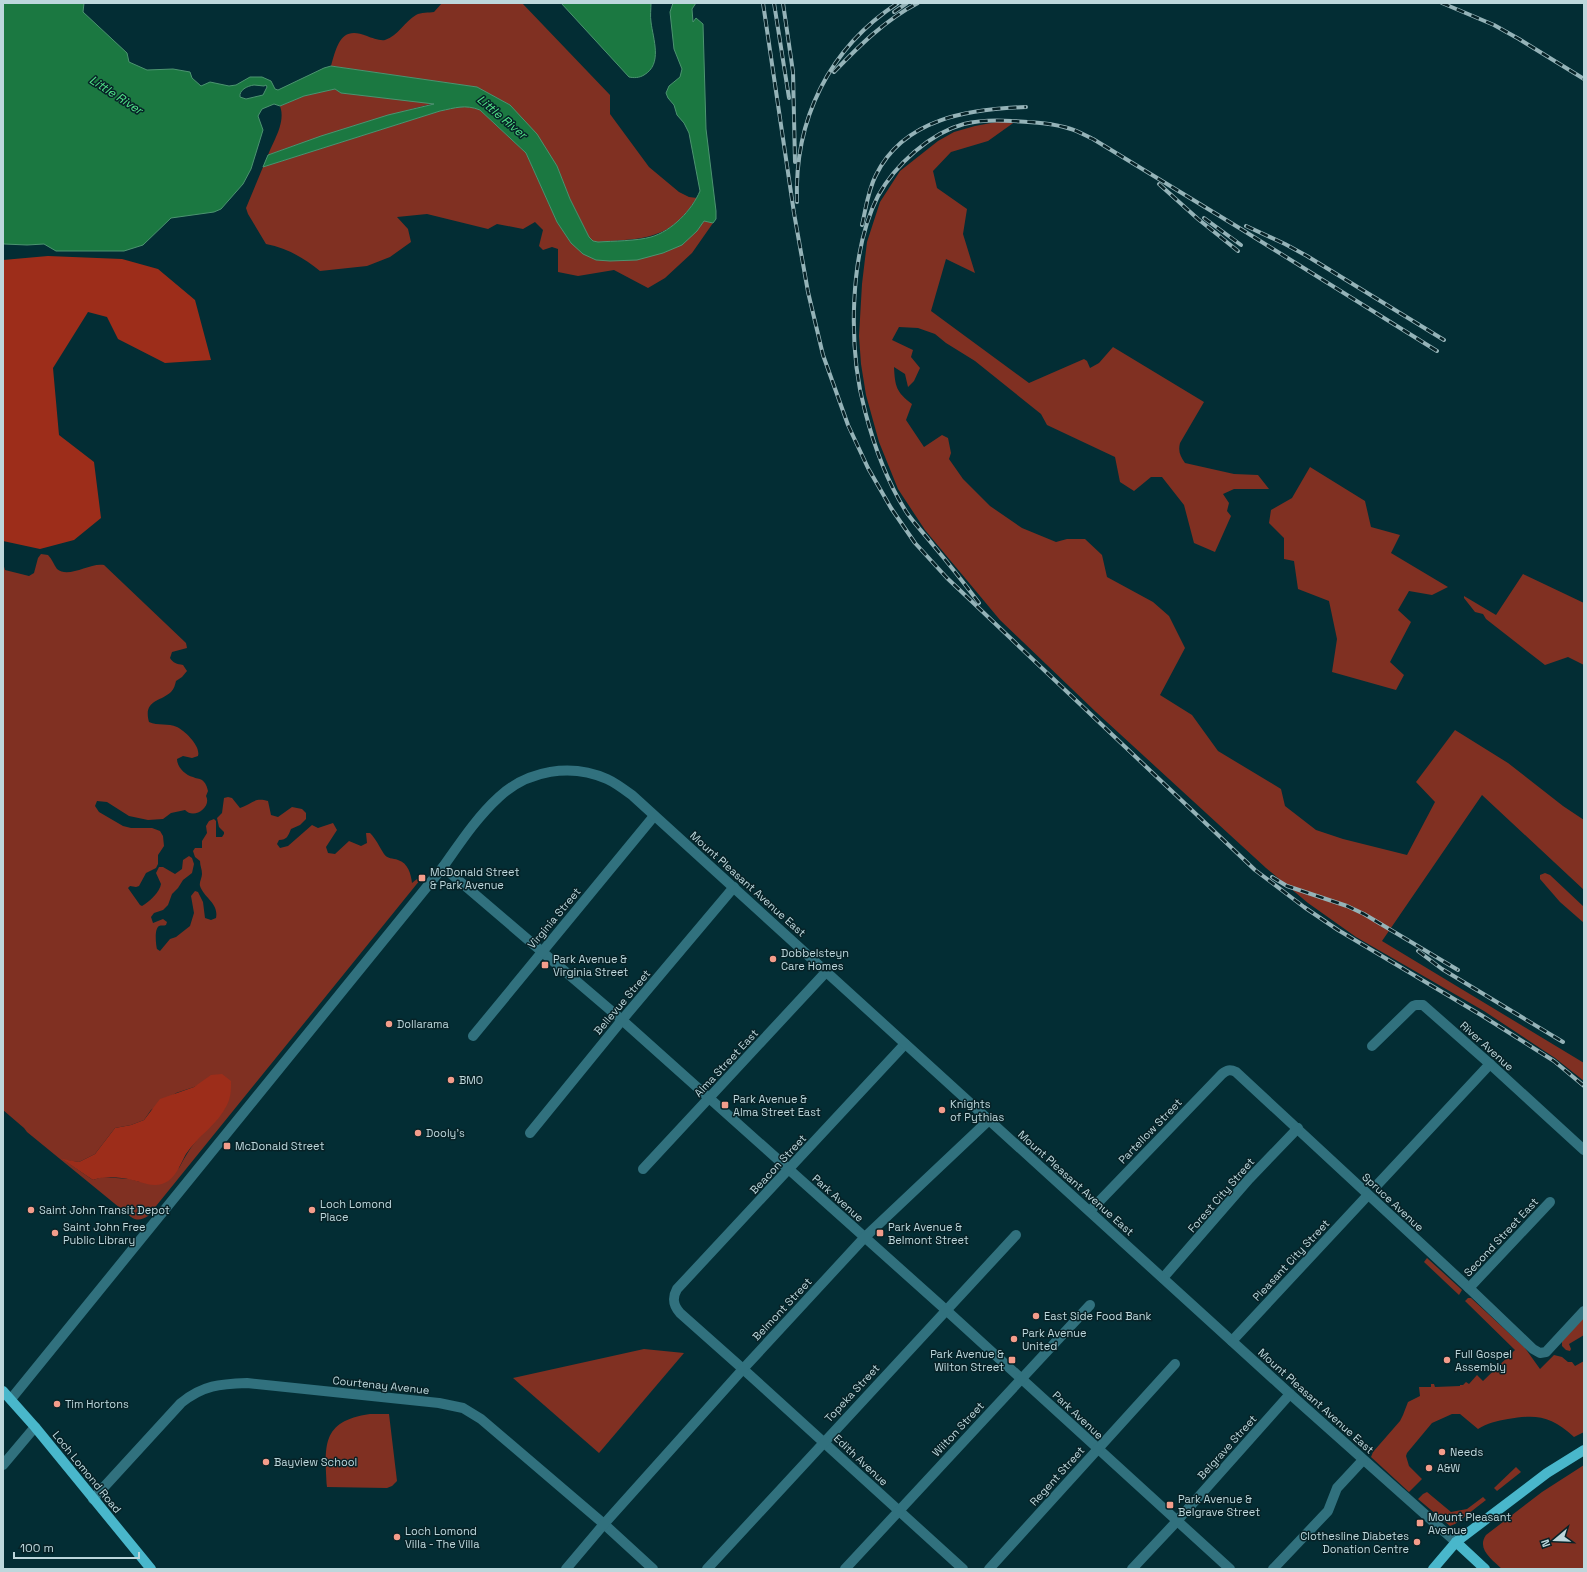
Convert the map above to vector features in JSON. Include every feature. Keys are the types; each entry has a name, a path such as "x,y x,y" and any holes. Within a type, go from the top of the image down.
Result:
{"main road":[{"name":"Loch Lomond Road","path":"3,1391 35,1427 151,1569"},
{"path":"1433,1569 1456,1542 1548,1473 1584,1450"},
{"path":"1456,1542 1484,1569"}],"street":[{"name":"Mount Pleasant Avenue East","path":"443,867 472,828 499,797 508,790 530,778 558,770 585,772 608,779 619,786 633,796 734,887 1290,1394 1456,1542"},
{"name":"Virginia Street","path":"473,1036 654,816"},
{"name":"Park Avenue","path":"443,867 622,1020 946,1310 1230,1569"},
{"path":"11,1399 443,867"},
{"name":"Bellevue Street","path":"530,1132 734,887"},
{"name":"Alma Street East","path":"643,1169 826,972"},
{"name":"River Avenue","path":"1372,1046 1413,1006 1420,1004 1490,1064 1584,1150"},
{"name":"Beacon Street","path":"673,1302 677,1289 905,1044"},
{"path":"1378,1184 1490,1064"},
{"name":"Spruce Avenue","path":"1230,1070 1236,1072 1298,1128 1533,1349 1540,1353 1546,1352 1584,1312"},
{"name":"Partellow Street","path":"1090,1211 1222,1074 1230,1070"},
{"name":"Belmont Street","path":"566,1569 604,1524 743,1368 864,1238 989,1120"},
{"name":"Forest City Street","path":"1163,1278 1249,1179 1298,1128"},
{"name":"Pleasant City Street","path":"1232,1341 1368,1195"},
{"name":"Second Street East","path":"1469,1288 1550,1202"},
{"name":"Topeka Street","path":"707,1569 1016,1235"},
{"name":"Edith Avenue","path":"673,1302 676,1309 680,1313 743,1368 963,1569"},
{"name":"Wilton Street","path":"845,1569 1090,1305"},
{"name":"Regent Street","path":"989,1569 1175,1364"},
{"name":"Courtenay Avenue","path":"93,1499 172,1412 190,1396 199,1391 220,1384 247,1383 439,1403 463,1408 473,1413 492,1427 604,1524 653,1569"},
{"name":"Belgrave Street","path":"1132,1569 1177,1521 1290,1394"},
{"path":"3,1465 35,1427"},
{"path":"1273,1569 1328,1511 1338,1488 1363,1460"}],"shaded area":[{"path":"442,3 522,3 610,95 610,114 649,167 679,192 689,197 697,198 686,213 675,224 655,235 644,238 598,242 593,241 589,237 570,199 557,166 510,105 476,87 331,66 338,44 346,35 358,33 376,39 385,40 398,32 416,15 434,12"},
{"path":"335,89 341,93 435,103 393,114 309,140 268,155 282,118 280,106 304,96"},
{"path":"462,106 471,106 480,110 526,153 557,222 571,243 663,253 681,245 697,231 704,221 713,223 692,253 665,278 648,288 614,270 578,276 558,272 558,249 552,247 543,250 539,246 543,230 535,222 523,229 497,224 488,229 427,214 397,217 408,229 411,242 390,257 367,266 320,271 295,254 266,244 248,214 246,208 263,167 440,111"},
{"path":"1007,120 1016,121 988,141 951,152 933,171 937,188 967,209 963,234 975,273 946,259 931,311 1029,383 1084,359 1087,361 1090,368 1099,363 1113,347 1204,402 1180,443 1180,453 1185,463 1234,474 1258,475 1269,489 1234,489 1223,494 1229,503 1227,511 1231,516 1215,552 1194,543 1184,505 1162,477 1151,477 1134,491 1120,482 1115,457 1047,425 1041,414 975,361 946,343 935,334 918,328 899,327 892,340 913,350 911,357 920,368 914,381 908,387 905,374 894,367 897,388 912,404 906,420 924,447 942,435 948,438 951,453 949,459 963,479 990,506 1022,528 1056,542 1067,539 1085,539 1102,555 1107,577 1153,602 1169,616 1185,648 1160,695 1192,715 1218,751 1281,789 1285,806 1316,830 1343,839 1407,855 1435,802 1416,782 1455,730 1508,763 1563,806 1584,820 1584,890 1482,795 1382,941 1584,1063 1584,1081 1555,1058 1484,1011 1356,937 1308,903 1266,868 1096,712 1000,620 925,530 898,489 879,442 866,395 861,364 859,336 862,284 867,242 880,202 900,171 938,141 954,132 975,126"},
{"path":"48,256 122,259 158,269 195,300 211,360 165,363 118,339 107,317 88,312 53,368 59,435 94,462 101,518 74,540 40,549 3,541 3,260"},
{"path":"1310,467 1365,501 1371,527 1400,535 1391,553 1448,587 1432,595 1409,591 1398,610 1411,622 1390,662 1404,675 1396,690 1332,672 1337,639 1329,601 1298,589 1294,561 1284,559 1284,538 1269,523 1271,510 1292,498"},
{"path":"41,554 48,555 57,569 62,572 104,565 186,643 187,648 172,652 170,658 175,663 183,665 187,671 176,681 171,692 150,705 148,715 149,722 177,727 188,735 195,743 198,756 192,758 183,756 177,759 177,762 184,773 201,779 204,782 208,791 206,796 207,804 197,813 189,813 185,810 171,813 163,819 148,820 129,816 107,802 97,801 95,806 99,812 123,826 131,828 152,828 160,831 163,836 164,846 158,855 158,864 156,868 146,873 139,886 130,886 128,888 140,905 142,906 151,899 160,887 161,884 156,873 159,867 163,867 175,874 182,869 183,860 189,856 192,858 194,864 192,873 183,880 172,894 168,905 163,910 154,913 151,917 153,923 163,919 167,922 166,925 159,926 156,930 157,949 160,951 170,939 176,937 190,926 194,913 191,896 195,891 198,892 203,902 205,918 211,920 216,918 213,904 200,886 202,874 200,861 195,857 193,851 195,848 202,848 202,841 207,833 206,826 209,821 214,819 216,821 216,837 222,837 224,834 219,827 217,818 222,813 224,798 232,798 240,808 256,800 268,801 271,815 278,817 292,807 302,809 306,813 306,819 300,825 291,829 286,838 279,840 277,844 280,848 288,846 312,825 318,828 333,823 337,830 326,847 328,853 335,854 349,841 361,846 367,843 366,833 370,833 376,840 385,856 401,861 407,866 412,883 417,879 420,880 148,1216 140,1220 131,1217 27,1132 3,1110 3,563 5,570 29,576 34,573 38,558","holes":["230,1081 230,1091 222,1113 194,1144 179,1168 140,1182 130,1179 102,1177 93,1180 64,1160 79,1162 95,1154 115,1128 131,1125 144,1120 151,1110 176,1093 200,1084"]},
{"path":"1523,574 1584,603 1584,665 1568,657 1545,665 1486,619 1483,614 1475,612 1464,598 1464,596 1496,615"},
{"path":"1545,873 1550,875 1584,907 1584,923 1560,902 1540,879 1540,875"},
{"path":"222,1074 231,1081 230,1096 227,1105 218,1118 186,1154 177,1172 167,1182 154,1185 127,1179 107,1177 93,1180 62,1159 79,1162 95,1154 115,1128 131,1125 144,1120 160,1099 194,1087 211,1075"},
{"path":"1427,1258 1462,1290 1459,1295 1424,1262"},
{"path":"1468,1298 1471,1298 1525,1348 1540,1369 1554,1355 1562,1357 1568,1362 1572,1362 1575,1366 1584,1361 1584,1432 1574,1437 1551,1421 1536,1417 1518,1417 1489,1424 1478,1429 1460,1414 1452,1414 1432,1423 1407,1453 1406,1456 1409,1466 1422,1479 1409,1492 1371,1457 1373,1452 1400,1421 1408,1402 1420,1396 1419,1387 1431,1387 1431,1384 1434,1384 1435,1387 1460,1386 1466,1382 1469,1384 1477,1375 1483,1381 1515,1350 1465,1301"},
{"path":"1584,1317 1584,1335 1569,1344 1571,1349 1570,1351 1566,1350 1562,1346 1562,1341"},
{"path":"644,1349 684,1353 599,1453 513,1378"},
{"path":"370,1414 389,1414 397,1481 392,1486 387,1488 327,1487 326,1460 329,1438 334,1430 342,1423"},
{"path":"1584,1465 1584,1569 1502,1569 1484,1550 1483,1540 1486,1535 1542,1492"},
{"path":"1516,1467 1521,1472 1497,1491 1494,1488"},
{"path":"1427,1492 1451,1512 1467,1509 1483,1497 1486,1500 1455,1524 1450,1526 1418,1499"}],"water":[{"name":"Little River","path":"3,3 84,3 83,12 127,53 129,62 147,70 173,69 190,72 192,78 201,86 210,82 229,86 236,85 250,77 262,77 271,81 275,89 278,90 331,66 477,87 510,105 537,134 557,166 570,199 589,237 593,241 598,242 625,241 651,237 659,234 674,225 687,212 700,191 689,133 684,123 677,115 674,105 666,93 669,86 680,77 682,69 674,49 670,12 673,3 696,3 692,9 693,22 696,18 703,24 706,129 716,219 713,223 704,221 697,231 682,245 663,253 637,260 610,261 596,260 583,254 571,243 557,222 526,153 480,110 475,108 460,107 440,111 263,167 268,155 321,136 388,115 434,104 341,93 335,89 304,96 280,106 274,104 262,109 258,116 263,130 251,169 243,184 221,209 214,212 171,218 143,245 124,251 56,251 44,244 4,244","holes":["254,85 266,85 267,87 263,95 246,99 240,97 242,90 246,87"]},
{"path":"561,3 651,3 651,20 655,43 655,58 650,70 640,77 629,77"}],"railway":[{"path":"763,3 794,213 808,292 823,355 848,425 868,468 891,508 915,543 947,578 1255,870 1304,907 1338,930 1481,1015 1554,1061 1584,1086"},
{"path":"774,3 789,98"},
{"path":"783,3 793,72 795,162"},
{"path":"797,202 798,171 802,142 809,114 820,88 835,64 853,41 874,21 898,3"},
{"path":"894,12 907,3"},
{"path":"834,72 863,43 884,25 894,17 918,3"},
{"path":"1442,3 1494,25 1584,79"},
{"path":"862,225 873,181 888,156 903,141 921,129 940,120 961,114 983,110 1026,107"},
{"path":"979,603 951,566 907,513 887,476 877,450 859,386 854,331 854,302 861,245 868,219 878,196 885,184 904,162 926,143 951,128 964,124 994,120 1049,124 1076,131 1093,139 1241,229 1437,351"},
{"path":"1159,184 1198,219 1238,251"},
{"path":"1204,218 1241,245"},
{"path":"1246,226 1307,256 1444,340"},
{"path":"1272,877 1287,886 1347,906 1364,914 1458,970"},
{"path":"1418,951 1442,969 1563,1042"}],"place":[{"name":"McDonald Street & Park Avenue","path":"422,878"},
{"name":"Dobbelsteyn Care Homes","path":"773,959"},
{"name":"Park Avenue & Virginia Street","path":"545,965"},
{"name":"Dollarama","path":"389,1024"},
{"name":"BMO","path":"451,1080"},
{"name":"Park Avenue & Alma Street East","path":"725,1105"},
{"name":"Knights of Pythias","path":"942,1110"},
{"name":"Dooly's","path":"418,1133"},
{"name":"McDonald Street","path":"227,1146"},
{"name":"Saint John Transit Depot","path":"31,1210"},
{"name":"Loch Lomond Place","path":"312,1210"},
{"name":"Saint John Free Public Library","path":"55,1233"},
{"name":"Park Avenue & Belmont Street","path":"880,1233"},
{"name":"East Side Food Bank","path":"1036,1316"},
{"name":"Park Avenue United","path":"1014,1339"},
{"name":"Park Avenue & Wilton Street","path":"1012,1360"},
{"name":"Full Gospel Assembly","path":"1447,1360"},
{"name":"Tim Hortons","path":"57,1404"},
{"name":"Needs","path":"1442,1452"},
{"name":"Bayview School","path":"266,1462"},
{"name":"A&W","path":"1429,1468"},
{"name":"Park Avenue & Belgrave Street","path":"1170,1505"},
{"name":"Mount Pleasant Avenue","path":"1420,1523"},
{"name":"Loch Lomond Villa - The Villa","path":"397,1537"},
{"name":"Clothesline Diabetes Donation Centre","path":"1417,1542"}]}
